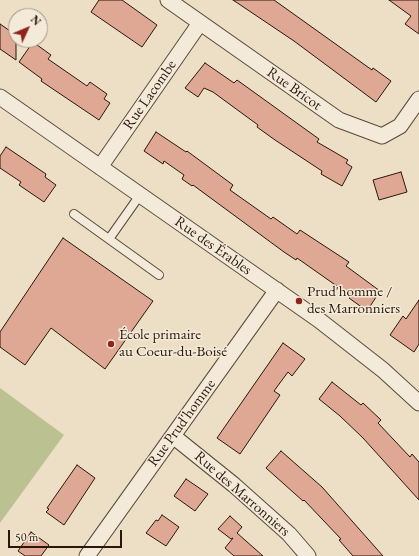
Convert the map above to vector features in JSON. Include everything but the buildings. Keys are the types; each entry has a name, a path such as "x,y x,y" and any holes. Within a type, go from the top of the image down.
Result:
{"street":[{"name":"Rue Bricot","path":"168,0 339,120 382,136 400,126 419,99"},
{"name":"Rue Lacombe","path":"100,167 200,23"},
{"name":"Rue des Érables","path":"0,97 277,290 355,347 418,401"},
{"name":"Rue Prud'homme","path":"87,556 277,290"},
{"name":"Rue des Marronniers","path":"172,436 240,490 290,534 308,556"}],"lane":[{"path":"109,239 140,195"},
{"path":"74,214 159,275"}],"green space":[{"path":"0,388 64,435 0,523"}],"place":[{"name":"Prud'homme / des Marronniers","path":"299,301"},
{"name":"École primaire au Coeur‑du‑Boisé","path":"111,344"}]}
